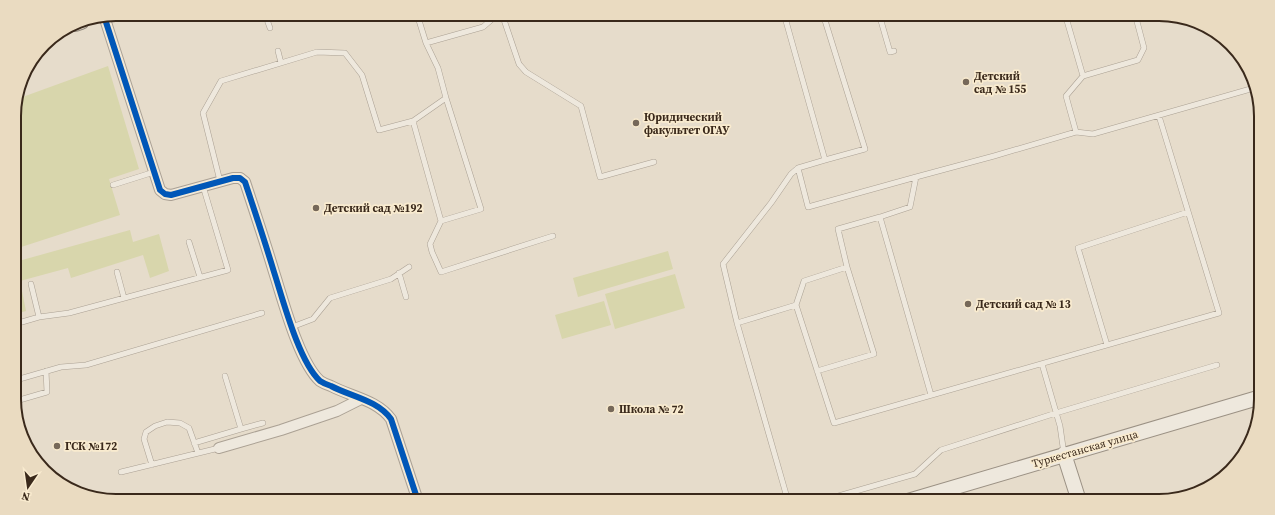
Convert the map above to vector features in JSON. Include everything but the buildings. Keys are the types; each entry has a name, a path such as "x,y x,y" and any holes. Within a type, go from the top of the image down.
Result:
{"main road":[{"name":"Туркестанская улица","path":"931,494 1254,399"},
{"path":"1064,454 1077,494"}],"street":[{"path":"106,22 160,190 165,194 171,195 232,178 240,178 245,182 250,188 292,327 312,371 321,381 378,406 386,412 391,420 416,494"},
{"path":"219,448 281,430 337,411 361,399"}],"lane":[{"path":"268,21 270,28"},
{"path":"418,21 426,43 438,68 481,209 441,221"},
{"path":"426,43 484,27 490,21"},
{"path":"504,21 519,64 526,72 581,106 600,177 654,162"},
{"path":"786,21 825,160"},
{"path":"786,494 737,323 723,264 771,203 791,174 798,168 865,149 825,21"},
{"path":"881,21 890,52 894,51"},
{"path":"1067,21 1083,76"},
{"path":"1076,132 1066,96 1083,76 1138,60 1144,48 1137,21"},
{"path":"278,51 281,63"},
{"path":"220,181 203,114 221,81 317,52 345,53 362,75 379,130 413,121 446,98"},
{"path":"798,168 808,207 1076,132 1093,134 1250,89"},
{"path":"847,267 804,281 796,305 834,423 1219,313 1159,116"},
{"path":"413,121 441,221 430,244 441,272 553,236"},
{"path":"113,186 154,172"},
{"path":"818,371 874,354 847,267 838,229 910,207 916,177"},
{"path":"21,322 39,317 69,313 228,270 203,186"},
{"path":"1107,345 1078,248 1188,212"},
{"path":"880,217 932,395"},
{"path":"190,242 200,277"},
{"path":"292,327 313,319 330,298 391,279 409,267"},
{"path":"117,272 124,298"},
{"path":"400,273 406,297"},
{"path":"31,284 39,317"},
{"path":"737,323 796,305"},
{"path":"21,378 61,367 86,365 262,313"},
{"path":"1042,364 1060,426 1064,454"},
{"path":"845,494 915,474 941,450 1056,413 1217,365"},
{"path":"21,400 47,392 46,371"},
{"path":"225,376 241,429"},
{"path":"152,465 144,439 146,432 155,426 167,422 180,423 189,428 198,453"},
{"path":"194,443 263,423"},
{"path":"121,472 219,448"}],"shaded area":[{"path":"108,66 139,169 109,179 120,215 21,247 21,109 23,97"},
{"path":"130,230 133,242 159,234 169,271 150,278 143,255 71,278 68,268 21,281 21,260"},
{"path":"668,251 673,269 578,297 573,278"},
{"path":"675,274 685,308 615,329 605,294"},
{"path":"21,286 26,311 21,312"},
{"path":"604,301 611,325 562,339 555,315"}],"cycle path":[{"path":"106,22 160,190 165,194 171,195 233,178 240,178 245,182 292,330 305,360 312,372 320,381 379,407 391,419 416,494"}],"place":[{"name":"Детский сад № 155","path":"966,82"},
{"name":"Юридический факультет ОГАУ","path":"636,123"},
{"name":"Детский сад №192","path":"316,208"},
{"name":"Детский сад № 13","path":"968,304"},
{"name":"Школа № 72","path":"611,409"},
{"name":"ГСК №172","path":"57,446"}]}
